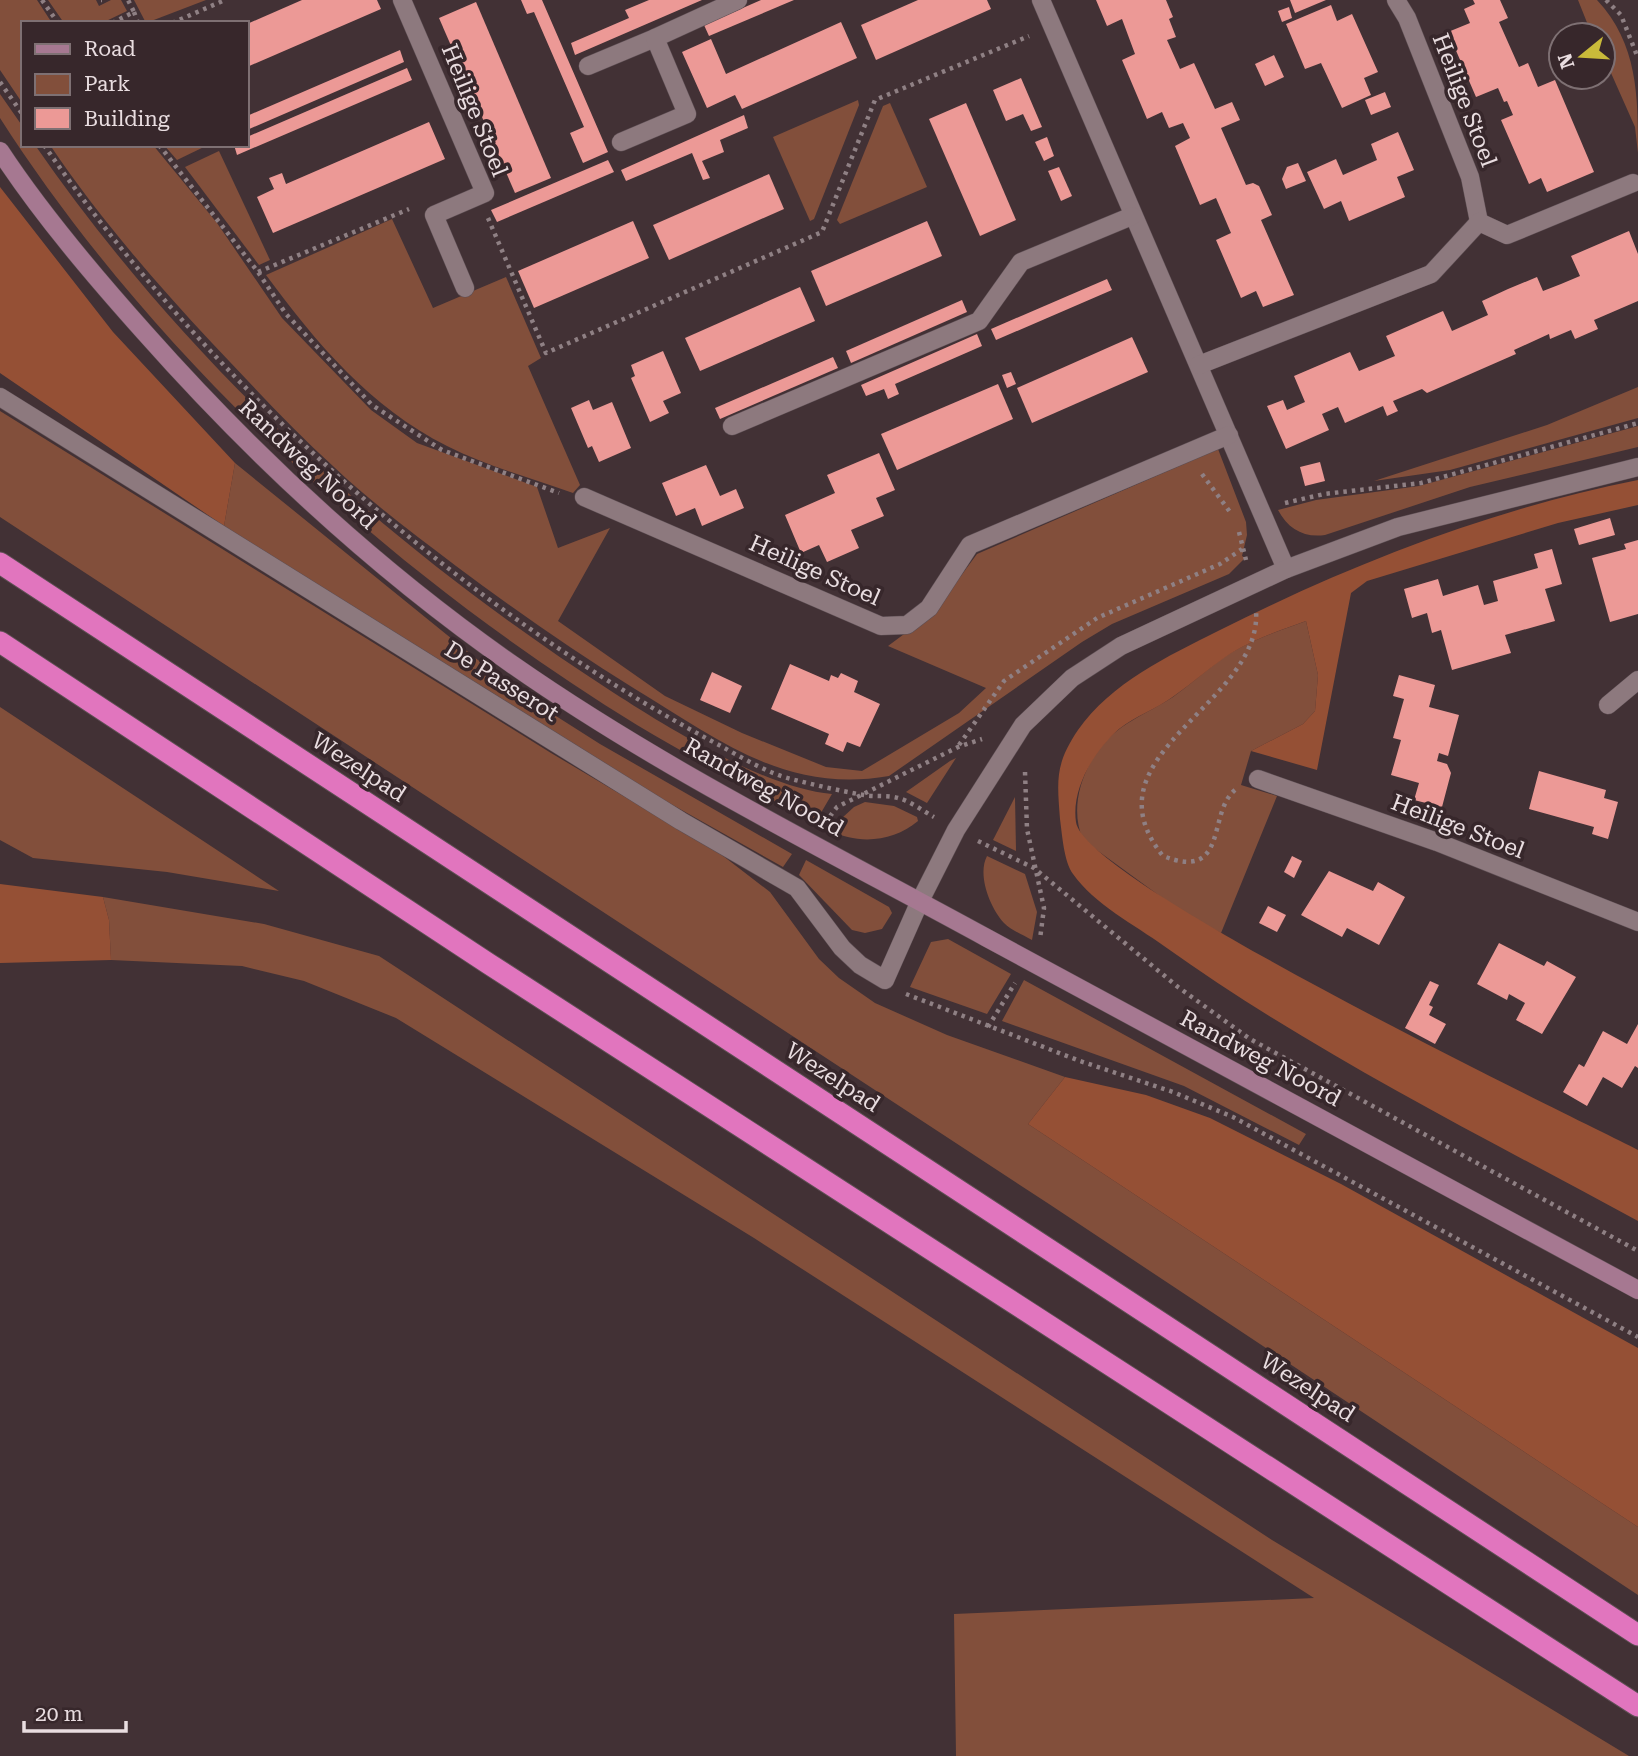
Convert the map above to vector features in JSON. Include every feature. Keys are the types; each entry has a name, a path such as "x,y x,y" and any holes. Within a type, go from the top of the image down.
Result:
{"highway":[{"name":"Wezelpad","path":"0,563 1638,1635"},
{"path":"0,642 489,964 1638,1706"}],"main road":[{"name":"Randweg Noord","path":"0,151 101,285 205,401 293,488 387,569 514,665 644,748 920,901 1638,1290"}],"street":[{"name":"Heilige Stoel","path":"402,0 485,193 434,215"},
{"path":"588,66 738,0"},
{"path":"1041,0 1286,569"},
{"name":"Heilige Stoel","path":"1396,0 1407,18 1471,177 1479,222"},
{"path":"621,142 687,114 655,38"},
{"path":"1199,365 1431,274 1479,222 1507,235 1633,183"},
{"path":"434,215 465,288"},
{"path":"732,426 979,321 1021,262 1132,216"},
{"name":"De Passerot","path":"0,397 681,821 797,888 842,948 860,965 885,980"},
{"name":"Heilige Stoel","path":"583,497 881,626 907,625 929,608 970,545 1229,435"},
{"path":"885,980 920,901 956,830 1023,725 1072,678 1121,646 1249,586 1286,569 1398,527 1638,467"},
{"path":"1608,705 1638,680"},
{"name":"Heilige Stoel","path":"1258,779 1437,842 1638,922"}],"path":[{"path":"42,0 57,21"},
{"path":"128,0 137,21"},
{"path":"177,21 225,0"},
{"path":"1606,0 1621,15 1638,58"},
{"path":"1611,4 1621,0"},
{"path":"116,21 134,12"},
{"path":"478,196 546,353 822,233 875,100 1052,26"},
{"path":"0,82 21,112"},
{"name":"Randweg Noord","path":"45,147 83,202 193,331 316,457 461,578 603,677 719,745 787,778 866,795 899,798 956,830 1034,868 1178,987 1250,1039 1638,1251"},
{"path":"161,147 258,272 286,314 372,405 451,453 534,482 576,501 583,497"},
{"path":"258,272 412,208 434,215"},
{"path":"1263,514 1300,498 1421,483 1638,423"},
{"path":"1190,451 1199,470 1224,502 1233,519"},
{"path":"1236,525 1246,554 1249,586 1255,600 1254,638 1242,663 1220,691 1162,749 1152,767 1143,800 1144,820 1156,847 1163,856 1173,860 1202,857 1216,838 1229,795 1251,776 1258,779"},
{"path":"866,795 958,747 1023,725 1027,829 1044,908 1043,934 988,1027"},
{"path":"885,980 913,999 1173,1092 1233,1117 1638,1336"}],"green space":[{"path":"0,0 37,0 51,21 21,21 21,101 0,70"},
{"path":"48,0 96,0 99,6 111,0 121,0 127,11 106,21 63,21"},
{"path":"134,0 206,0 151,21 145,21"},
{"path":"1578,0 1597,0 1613,21 1586,21"},
{"path":"1617,27 1633,72 1638,153 1635,127 1617,86"},
{"path":"0,94 21,124 21,147 36,147 95,226 159,304 226,377 298,448 372,514 450,577 531,637 663,723 749,769 806,790 832,794 815,823 659,738 546,666 456,601 369,531 286,456 206,377 131,294 62,208 0,118"},
{"path":"858,100 859,105 814,219 810,221 773,137"},
{"path":"890,103 927,187 840,224 837,220 883,106"},
{"path":"51,147 155,147 217,223 282,318 371,410 417,443 537,487 558,548 610,528 558,621 665,696 742,733 826,767 862,771 959,713 986,688 888,646 935,611 977,554 1218,449 1246,522 1247,535 1242,556 1245,558 1229,574 1112,624 1082,642 889,776 852,780 818,777 786,770 725,744 589,660 478,582 363,493 287,422 212,343 127,247"},
{"path":"166,147 204,147 177,160"},
{"path":"219,151 270,260 259,265 185,167"},
{"path":"392,219 433,308 506,277 541,358 528,366 580,485 573,493 462,453 393,413 325,349 266,275"},
{"path":"1638,387 1638,418 1450,470 1374,481 1547,425"},
{"path":"0,411 551,753 718,852 770,892 819,959 839,978 875,1003 947,1035 1065,1077 1028,1124 1638,1527 1638,1595 1049,1204 0,517"},
{"path":"1638,426 1638,447 1470,487 1325,535 1310,535 1297,531 1278,510 1316,500 1419,486"},
{"path":"235,463 515,690 600,744 792,854 783,867 662,799 224,526"},
{"path":"1306,621 1318,675 1315,711 1303,724 1251,751 1241,785 1277,796 1221,933 1179,910 1083,840 1077,809 1083,778 1099,749 1122,727 1173,697 1243,646"},
{"path":"0,707 279,891 167,872 33,858 0,840"},
{"path":"956,758 927,803 906,792 950,761"},
{"path":"1015,797 1016,851 993,840"},
{"path":"865,802 894,806 917,817 918,821 898,833 875,839 852,838 829,830 854,807"},
{"path":"987,856 1025,874 1037,912 1032,940 1007,926 994,909 984,882 983,872"},
{"path":"806,860 889,907 892,913 882,929 865,933 852,930 799,875"},
{"path":"103,897 264,924 379,956 1272,1540 1629,1756 956,1756 954,1614 1314,1598 754,1238 396,1018 304,981 242,966 111,960 109,920"},
{"path":"948,939 1011,974 987,1014 910,987 931,942"},
{"path":"1024,980 1306,1134 1299,1145 1184,1086 1002,1021"}],"shaded area":[{"path":"0,187 113,332 235,463 224,526 0,373"},
{"path":"1638,480 1638,505 1558,523 1367,581 1351,593 1317,770 1251,751 1303,724 1315,711 1318,675 1306,621 1243,646 1167,701 1119,729 1101,748 1087,771 1081,783 1075,809 1076,822 1099,852 1156,893 1331,994 1638,1150 1638,1221 1337,1057 1220,985 1103,904 1082,885 1067,862 1058,783 1061,763 1070,742 1091,713 1142,672 1180,650 1319,583 1423,541 1529,506"},
{"path":"0,884 103,897 109,920 111,960 0,963"},
{"path":"1065,1077 1146,1095 1210,1118 1341,1184 1638,1348 1638,1527 1028,1124"}],"building":[{"path":"302,0 377,0 381,9 248,67 248,24"},
{"path":"521,0 542,0 608,152 583,163 570,133 584,127 534,12 527,14"},
{"path":"649,0 702,0 575,55 571,43 629,18 625,10"},
{"path":"761,0 794,0 709,36 704,25"},
{"path":"918,0 987,0 991,9 876,60 861,25"},
{"path":"1096,0 1166,0 1173,17 1169,19 1176,37 1167,40 1180,69 1194,63 1215,109 1232,102 1240,120 1221,128 1246,185 1253,183 1259,186 1272,215 1261,220 1294,295 1263,307 1256,291 1241,298 1216,240 1231,233 1216,198 1200,205 1175,146 1190,138 1183,123 1169,128 1162,112 1147,119 1122,60 1135,54 1122,19 1107,26"},
{"path":"1290,0 1326,0 1295,13"},
{"path":"1473,0 1500,0 1508,18 1499,22 1519,67 1528,63 1538,87 1547,83 1547,91 1560,91 1594,172 1547,192 1541,178 1529,184 1501,120 1513,115 1507,101 1504,102 1498,88 1476,97 1448,32 1470,23 1464,9 1475,4"},
{"path":"476,2 551,178 515,193 439,18"},
{"path":"1331,5 1337,21 1352,14 1378,72 1364,78 1371,95 1342,108 1321,63 1305,69 1286,24"},
{"path":"1289,7 1292,18 1282,22 1278,11"},
{"path":"841,22 857,58 742,109 735,95 707,108 682,52 711,39 726,74"},
{"path":"400,50 404,62 248,130 248,116"},
{"path":"1274,55 1284,77 1265,86 1255,64"},
{"path":"407,68 412,80 237,155 235,147 248,147 248,137"},
{"path":"1021,78 1042,127 1031,131 1023,114 1006,121 993,90"},
{"path":"1385,92 1391,107 1371,115 1365,100"},
{"path":"966,103 1016,220 980,236 929,119"},
{"path":"744,115 748,128 720,140 724,152 702,161 710,178 703,180 692,153 626,181 621,170"},
{"path":"429,122 445,159 273,233 257,197 274,189 269,178 282,173 286,184"},
{"path":"1398,132 1414,170 1397,177 1405,197 1349,221 1341,201 1324,209 1307,172 1336,159 1343,175 1377,160 1371,144"},
{"path":"1047,137 1054,156 1044,161 1035,142"},
{"path":"608,160 614,172 497,222 491,210"},
{"path":"1298,163 1306,181 1286,189 1282,179 1287,167"},
{"path":"1059,167 1072,196 1061,201 1048,171"},
{"path":"769,174 784,209 669,260 653,225"},
{"path":"633,221 649,258 534,308 518,271"},
{"path":"927,221 942,256 826,306 811,271"},
{"path":"1629,231 1638,254 1638,301 1594,320 1598,329 1575,339 1571,330 1550,339 1549,334 1514,350 1516,354 1427,393 1422,389 1393,401 1398,411 1387,416 1383,406 1345,423 1338,407 1322,414 1329,430 1286,449 1267,406 1283,400 1287,410 1305,402 1294,376 1350,352 1359,371 1395,356 1386,336 1443,311 1452,331 1488,315 1482,301 1508,289 1537,277 1543,291 1580,276 1571,256"},
{"path":"1107,279 1112,290 996,340 991,329"},
{"path":"800,287 815,321 700,371 685,338"},
{"path":"962,300 967,312 851,363 846,351"},
{"path":"977,334 982,346 895,384 899,394 888,399 884,389 866,396 861,385"},
{"path":"1132,337 1148,372 1032,423 1017,388"},
{"path":"663,351 681,393 663,401 669,413 650,422 631,378 635,376 631,365"},
{"path":"833,357 838,368 720,419 715,408"},
{"path":"1011,372 1016,384 1007,388 1002,375"},
{"path":"998,384 1013,419 897,470 881,434"},
{"path":"589,400 593,410 612,402 631,448 599,462 592,446 588,448 571,408"},
{"path":"879,453 895,490 876,498 884,516 851,530 859,548 827,562 819,545 801,553 785,515 835,493 827,475"},
{"path":"1320,462 1325,481 1305,486 1300,467"},
{"path":"706,465 720,496 736,489 744,508 702,526 695,508 676,516 662,483"},
{"path":"1610,518 1615,535 1579,545 1574,529"},
{"path":"1638,540 1638,614 1610,622 1592,558 1626,549 1624,544"},
{"path":"1552,549 1562,584 1545,589 1555,621 1505,635 1511,653 1452,670 1441,630 1432,633 1427,613 1412,618 1404,589 1438,579 1443,596 1478,585 1484,605 1498,601 1493,581 1538,568 1534,554"},
{"path":"790,664 829,681 831,675 838,678 841,673 858,681 854,692 880,704 860,747 847,742 843,752 825,744 829,734 771,709"},
{"path":"712,672 742,686 730,713 700,700"},
{"path":"1399,675 1435,685 1429,707 1459,715 1448,756 1439,753 1437,761 1447,764 1451,773 1442,807 1414,800 1419,783 1391,775 1401,740 1393,738 1404,699 1393,696"},
{"path":"1539,771 1606,790 1604,798 1618,802 1608,839 1592,834 1594,827 1529,809"},
{"path":"1292,856 1302,861 1294,878 1284,872"},
{"path":"1329,871 1373,891 1378,882 1405,897 1379,945 1347,928 1342,937 1301,915"},
{"path":"1268,906 1286,915 1277,932 1259,923"},
{"path":"1499,943 1544,966 1547,961 1576,977 1542,1034 1516,1020 1525,1003 1509,994 1507,1000 1477,984"},
{"path":"1430,981 1439,985 1429,1005 1433,1007 1429,1015 1446,1024 1435,1044 1405,1028"},
{"path":"1638,1024 1638,1068 1635,1066 1622,1088 1603,1077 1587,1106 1563,1092 1579,1064 1584,1067 1603,1031 1627,1044"}]}
